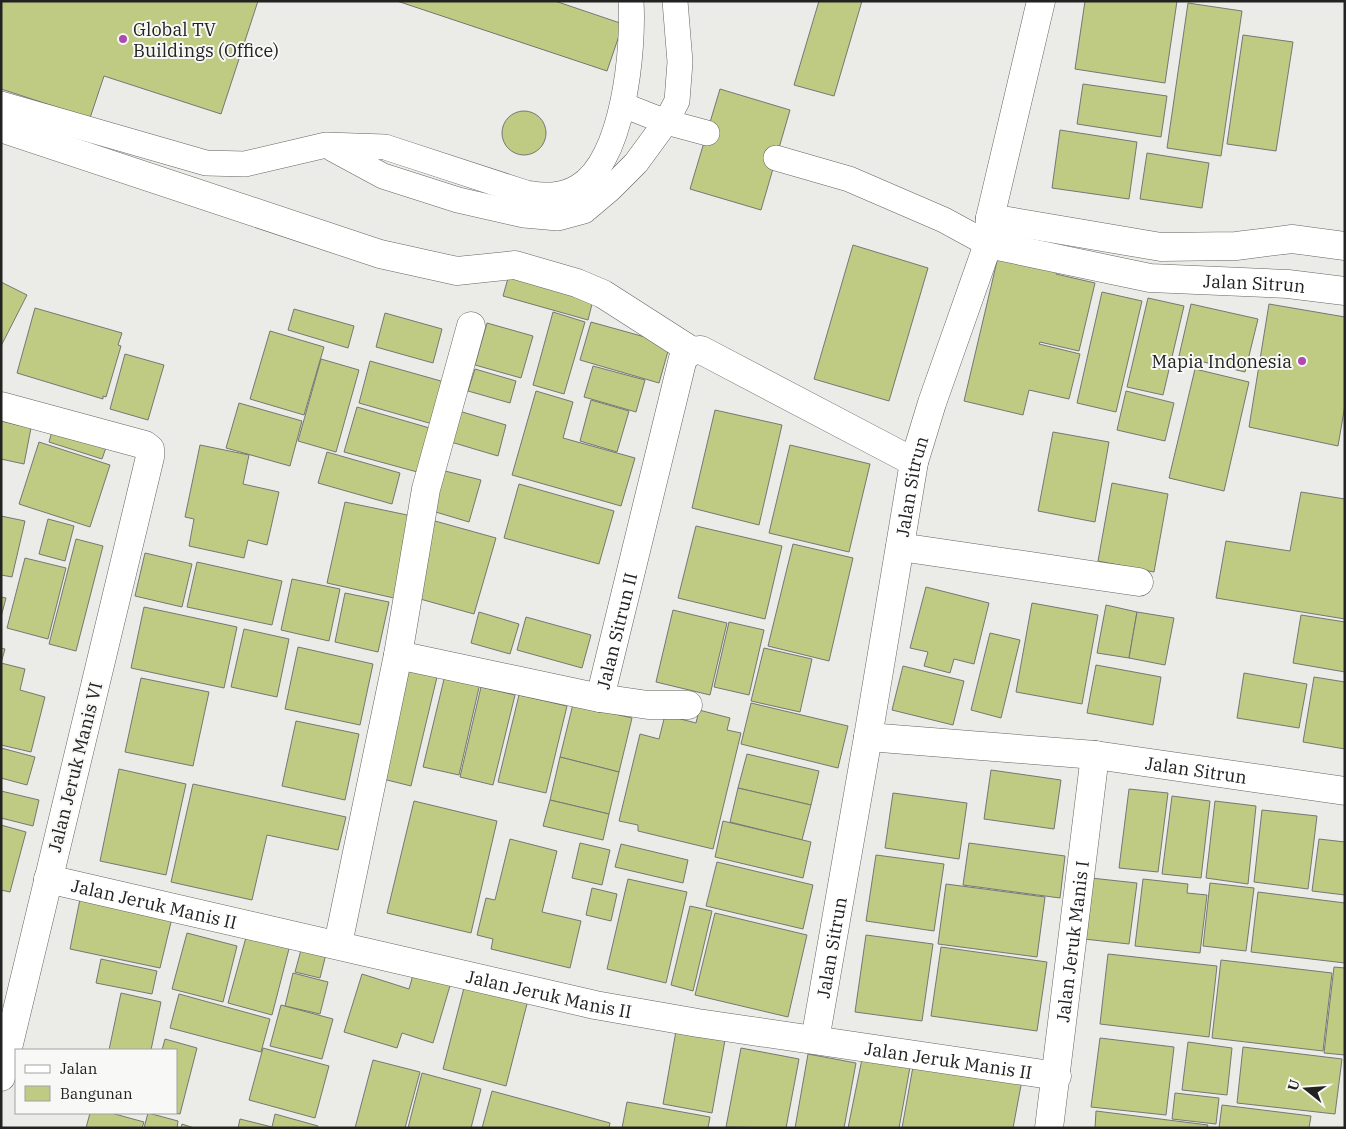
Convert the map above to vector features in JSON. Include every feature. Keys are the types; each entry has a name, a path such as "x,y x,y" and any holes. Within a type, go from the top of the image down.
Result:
{"street":[{"name":"Jalan Sitrun","path":"814,1040 868,738 914,462 989,231 1044,2"},
{"path":"1,128 380,254 457,271 516,264 576,283 603,294 692,351 702,350 914,462"},
{"name":"Jalan Sitrun","path":"989,231 1161,247 1236,246 1292,239 1345,246"},
{"name":"Jalan Sitrun","path":"989,231 1150,278 1241,281 1345,291"},
{"path":"1236,246 1241,281"},
{"path":"338,944 398,655 426,489 472,326"},
{"name":"Jalan Sitrun II","path":"398,655 600,698 683,358 692,351"},
{"name":"Jalan Jeruk Manis VI","path":"1,406 145,445 150,450 150,457 1,1078"},
{"path":"900,547 1139,582"},
{"path":"600,698 648,704 688,705"},
{"name":"Jalan Sitrun","path":"868,738 1095,755 1345,791"},
{"name":"Jalan Jeruk Manis I","path":"1049,1128 1095,755"},
{"name":"Jalan Jeruk Manis II","path":"48,879 338,944 596,1005 1056,1076"}],"lane":[{"path":"1,104 206,163 245,164 326,146 392,149 526,193 550,196 579,186 595,171 605,156 623,105 633,28 631,1"},
{"path":"326,146 383,176 458,200 524,215 558,218 584,211 636,163 666,122 677,101 680,62 674,1"},
{"path":"623,105 666,122 707,133"},
{"name":"Jalan Sitrun","path":"776,158 849,179 944,220 989,231"}],"building":[{"name":"Global TV Buildings (Office)","path":"1,1 258,1 221,114 104,76 90,118 1,89"},
{"path":"397,1 555,1 623,24 607,71"},
{"path":"819,1 862,1 834,96 794,85"},
{"path":"1085,1 1177,1 1165,83 1075,69"},
{"path":"1188,3 1242,11 1221,156 1167,148"},
{"path":"1243,35 1293,42 1276,151 1227,144"},
{"path":"1083,84 1167,96 1161,137 1077,124"},
{"path":"720,89 790,110 761,210 690,189"},
{"path":"524,111 536,115 542,121 546,133 542,145 536,151 524,155 512,151 506,145 502,133 506,121 512,115"},
{"path":"1060,130 1137,142 1129,199 1052,188"},
{"path":"1147,153 1209,163 1202,208 1140,199"},
{"path":"853,245 928,268 889,401 814,379"},
{"path":"998,257 1057,270 1056,274 1095,283 1079,351 1040,342 1039,344 1080,354 1069,399 1029,390 1023,415 964,401"},
{"path":"510,271 594,296 588,320 503,296"},
{"path":"1,282 27,295 1,346"},
{"path":"1102,292 1142,301 1116,412 1077,403"},
{"path":"1148,298 1184,306 1163,395 1127,387"},
{"path":"1191,304 1258,319 1245,372 1179,356"},
{"name":"Mapia Indonesia","path":"1269,304 1345,317 1345,405 1338,446 1249,427"},
{"path":"35,308 122,333 118,345 121,346 106,397 103,396 103,399 17,373"},
{"path":"294,309 354,326 348,348 288,330"},
{"path":"553,312 585,322 564,394 533,385"},
{"path":"385,313 442,329 433,363 376,347"},
{"path":"591,322 670,344 659,383 580,360"},
{"path":"487,323 533,336 521,378 475,365"},
{"path":"270,331 324,347 304,415 250,399"},
{"path":"125,354 164,365 148,420 110,409"},
{"path":"321,359 359,370 336,452 298,441"},
{"path":"370,361 448,383 436,425 359,403"},
{"path":"593,366 645,380 636,412 584,397"},
{"path":"475,369 516,381 510,403 468,391"},
{"path":"1195,369 1249,382 1224,491 1169,478"},
{"path":"536,391 573,402 563,438 635,458 621,506 512,475"},
{"path":"1126,391 1174,403 1165,441 1117,430"},
{"path":"591,400 629,411 617,452 580,441"},
{"path":"239,403 302,421 290,466 226,448"},
{"path":"357,407 433,429 421,473 344,452"},
{"path":"715,410 782,425 759,525 692,508"},
{"path":"459,411 506,425 498,456 451,442"},
{"path":"1,421 31,428 24,464 1,459"},
{"path":"54,424 108,442 102,459 49,442"},
{"path":"1053,432 1109,442 1095,522 1038,511"},
{"path":"39,442 110,465 90,527 19,504"},
{"path":"200,445 249,455 243,484 279,492 267,545 248,540 244,558 189,546 194,519 185,517"},
{"path":"790,445 870,464 849,552 769,533"},
{"path":"327,452 400,473 392,504 318,483"},
{"path":"441,470 481,480 469,522 429,510"},
{"path":"1112,483 1168,494 1154,572 1098,561"},
{"path":"519,484 614,511 599,564 504,538"},
{"path":"1301,492 1345,499 1345,619 1216,598 1226,541 1290,551"},
{"path":"345,502 412,516 394,598 327,583"},
{"path":"1,516 25,521 12,577 1,575"},
{"path":"48,519 74,526 65,561 39,554"},
{"path":"435,521 496,538 474,614 413,597"},
{"path":"696,526 782,546 765,619 678,598"},
{"path":"76,539 103,546 76,651 49,644"},
{"path":"793,544 853,558 829,661 768,646"},
{"path":"145,553 192,564 182,607 135,596"},
{"path":"25,558 66,568 48,639 7,628"},
{"path":"197,562 282,581 272,625 187,607"},
{"path":"292,579 340,589 329,641 281,630"},
{"path":"926,587 989,603 974,664 954,659 950,673 924,666 928,652 910,648"},
{"path":"345,593 389,602 378,652 335,642"},
{"path":"1,597 6,598 1,617"},
{"path":"1032,603 1098,615 1082,704 1016,692"},
{"path":"1106,605 1137,612 1129,658 1097,653"},
{"path":"144,607 237,627 224,688 131,668"},
{"path":"673,610 727,623 710,695 656,682"},
{"path":"479,612 519,624 510,654 471,643"},
{"path":"1137,612 1174,618 1165,665 1129,658"},
{"path":"1301,615 1345,622 1345,672 1293,663"},
{"path":"526,617 591,635 582,668 517,650"},
{"path":"729,622 764,630 749,695 714,687"},
{"path":"244,629 289,639 277,697 231,687"},
{"path":"990,633 1020,640 1001,718 971,710"},
{"path":"298,647 373,664 360,725 285,709"},
{"path":"1,648 5,649 1,663"},
{"path":"764,648 812,659 800,712 751,701"},
{"path":"1,663 25,669 20,690 45,697 31,752 1,745"},
{"path":"1096,665 1161,677 1153,725 1087,713"},
{"path":"903,666 964,681 953,725 892,710"},
{"path":"405,669 437,677 411,786 379,778"},
{"path":"1244,673 1307,684 1299,728 1237,718"},
{"path":"445,675 480,683 459,775 423,767"},
{"path":"1314,677 1345,682 1345,749 1303,742"},
{"path":"141,678 209,692 193,766 125,752"},
{"path":"481,687 515,695 493,785 460,777"},
{"path":"519,695 567,706 546,793 498,782"},
{"path":"751,703 848,726 838,768 741,744"},
{"path":"573,704 632,718 619,772 560,757"},
{"path":"699,710 730,718 727,730 741,733 713,849 638,831 638,825 619,821 640,734 659,739 665,715 696,723"},
{"path":"296,721 359,734 345,800 282,786"},
{"path":"1,748 35,757 27,785 1,778"},
{"path":"747,754 819,771 811,805 738,788"},
{"path":"560,757 619,772 609,814 550,800"},
{"path":"119,769 186,784 166,875 100,861"},
{"path":"991,770 1061,780 1054,829 984,819"},
{"path":"193,784 346,817 338,850 267,835 252,900 171,882"},
{"path":"738,788 811,805 802,840 730,822"},
{"path":"1129,789 1168,793 1158,872 1119,868"},
{"path":"1,791 39,800 33,826 1,818"},
{"path":"893,793 967,803 959,859 885,848"},
{"path":"1172,796 1210,801 1201,878 1162,874"},
{"path":"550,800 609,814 603,840 543,826"},
{"path":"414,801 497,821 471,933 387,913"},
{"path":"1215,801 1256,806 1248,884 1206,878"},
{"path":"1262,810 1317,816 1308,889 1254,882"},
{"path":"723,821 811,842 803,878 715,857"},
{"path":"1,825 26,832 10,892 1,890"},
{"path":"510,839 557,851 542,912 581,921 570,968 491,949 493,939 477,935 486,898 495,900"},
{"path":"1319,839 1345,842 1345,895 1312,891"},
{"path":"580,843 610,850 602,885 572,878"},
{"path":"969,843 1065,856 1060,898 963,885"},
{"path":"621,844 688,860 683,883 615,867"},
{"path":"876,855 944,864 934,931 866,921"},
{"path":"717,862 813,885 803,929 706,906"},
{"path":"1091,878 1137,883 1129,944 1084,939"},
{"path":"628,879 687,892 666,983 607,969"},
{"path":"1143,879 1188,884 1187,893 1207,895 1200,953 1135,946"},
{"path":"1210,883 1254,888 1246,951 1203,946"},
{"path":"946,884 1045,897 1037,957 938,944"},
{"path":"592,888 617,894 611,921 586,915"},
{"path":"1258,892 1345,903 1345,963 1251,952"},
{"path":"80,899 172,918 160,968 70,949"},
{"path":"690,906 712,911 693,991 671,985"},
{"path":"715,913 807,935 788,1017 695,995"},
{"path":"248,930 291,941 272,1015 228,1003"},
{"path":"187,933 237,946 223,1002 172,989"},
{"path":"866,935 933,944 922,1021 855,1012"},
{"path":"304,939 328,946 320,978 295,972"},
{"path":"941,947 1047,962 1037,1031 931,1016"},
{"path":"1108,954 1217,966 1209,1037 1100,1024"},
{"path":"101,959 157,971 152,994 96,983"},
{"path":"1221,960 1332,973 1323,1051 1212,1038"},
{"path":"1334,967 1345,968 1345,1055 1324,1053"},
{"path":"415,968 452,979 433,1043 402,1033 397,1048 344,1032 362,974 409,989"},
{"path":"293,973 328,982 320,1014 285,1006"},
{"path":"466,980 529,996 506,1086 443,1069"},
{"path":"121,993 161,1002 151,1049 109,1049"},
{"path":"179,994 270,1019 261,1052 170,1028"},
{"path":"281,1005 333,1019 322,1059 270,1046"},
{"path":"676,1031 725,1040 712,1113 663,1104"},
{"path":"1100,1038 1174,1047 1166,1115 1091,1107"},
{"path":"165,1039 197,1048 180,1114 178,1114 178,1049 162,1049"},
{"path":"1188,1042 1232,1048 1227,1095 1182,1090"},
{"path":"1243,1047 1342,1059 1335,1114 1237,1103"},
{"path":"263,1048 329,1066 315,1118 249,1100"},
{"path":"741,1048 799,1059 786,1128 726,1127"},
{"path":"808,1054 856,1063 844,1128 795,1128"},
{"path":"862,1059 910,1067 899,1128 848,1128"},
{"path":"373,1060 420,1072 405,1128 355,1128"},
{"path":"914,1061 1022,1080 1013,1128 902,1128"},
{"path":"422,1073 481,1089 471,1128 408,1128"},
{"path":"492,1091 610,1123 609,1128 482,1128"},
{"path":"1175,1093 1219,1098 1216,1124 1172,1119"},
{"path":"627,1102 710,1117 708,1128 622,1128"},
{"path":"1222,1105 1311,1116 1309,1128 1219,1128"},
{"path":"1096,1111 1208,1125 1207,1128 1095,1128"},
{"path":"90,1114 115,1114 144,1122 142,1128 86,1128"},
{"path":"148,1114 178,1121 177,1128 144,1128"},
{"path":"275,1114 318,1126 318,1128 238,1128 240,1119 272,1127"},
{"path":"182,1124 194,1128 181,1128"}],"place":[{"name":"Global TV Buildings (Office)","path":"123,39"},
{"name":"Mapia Indonesia","path":"1302,361"}]}
